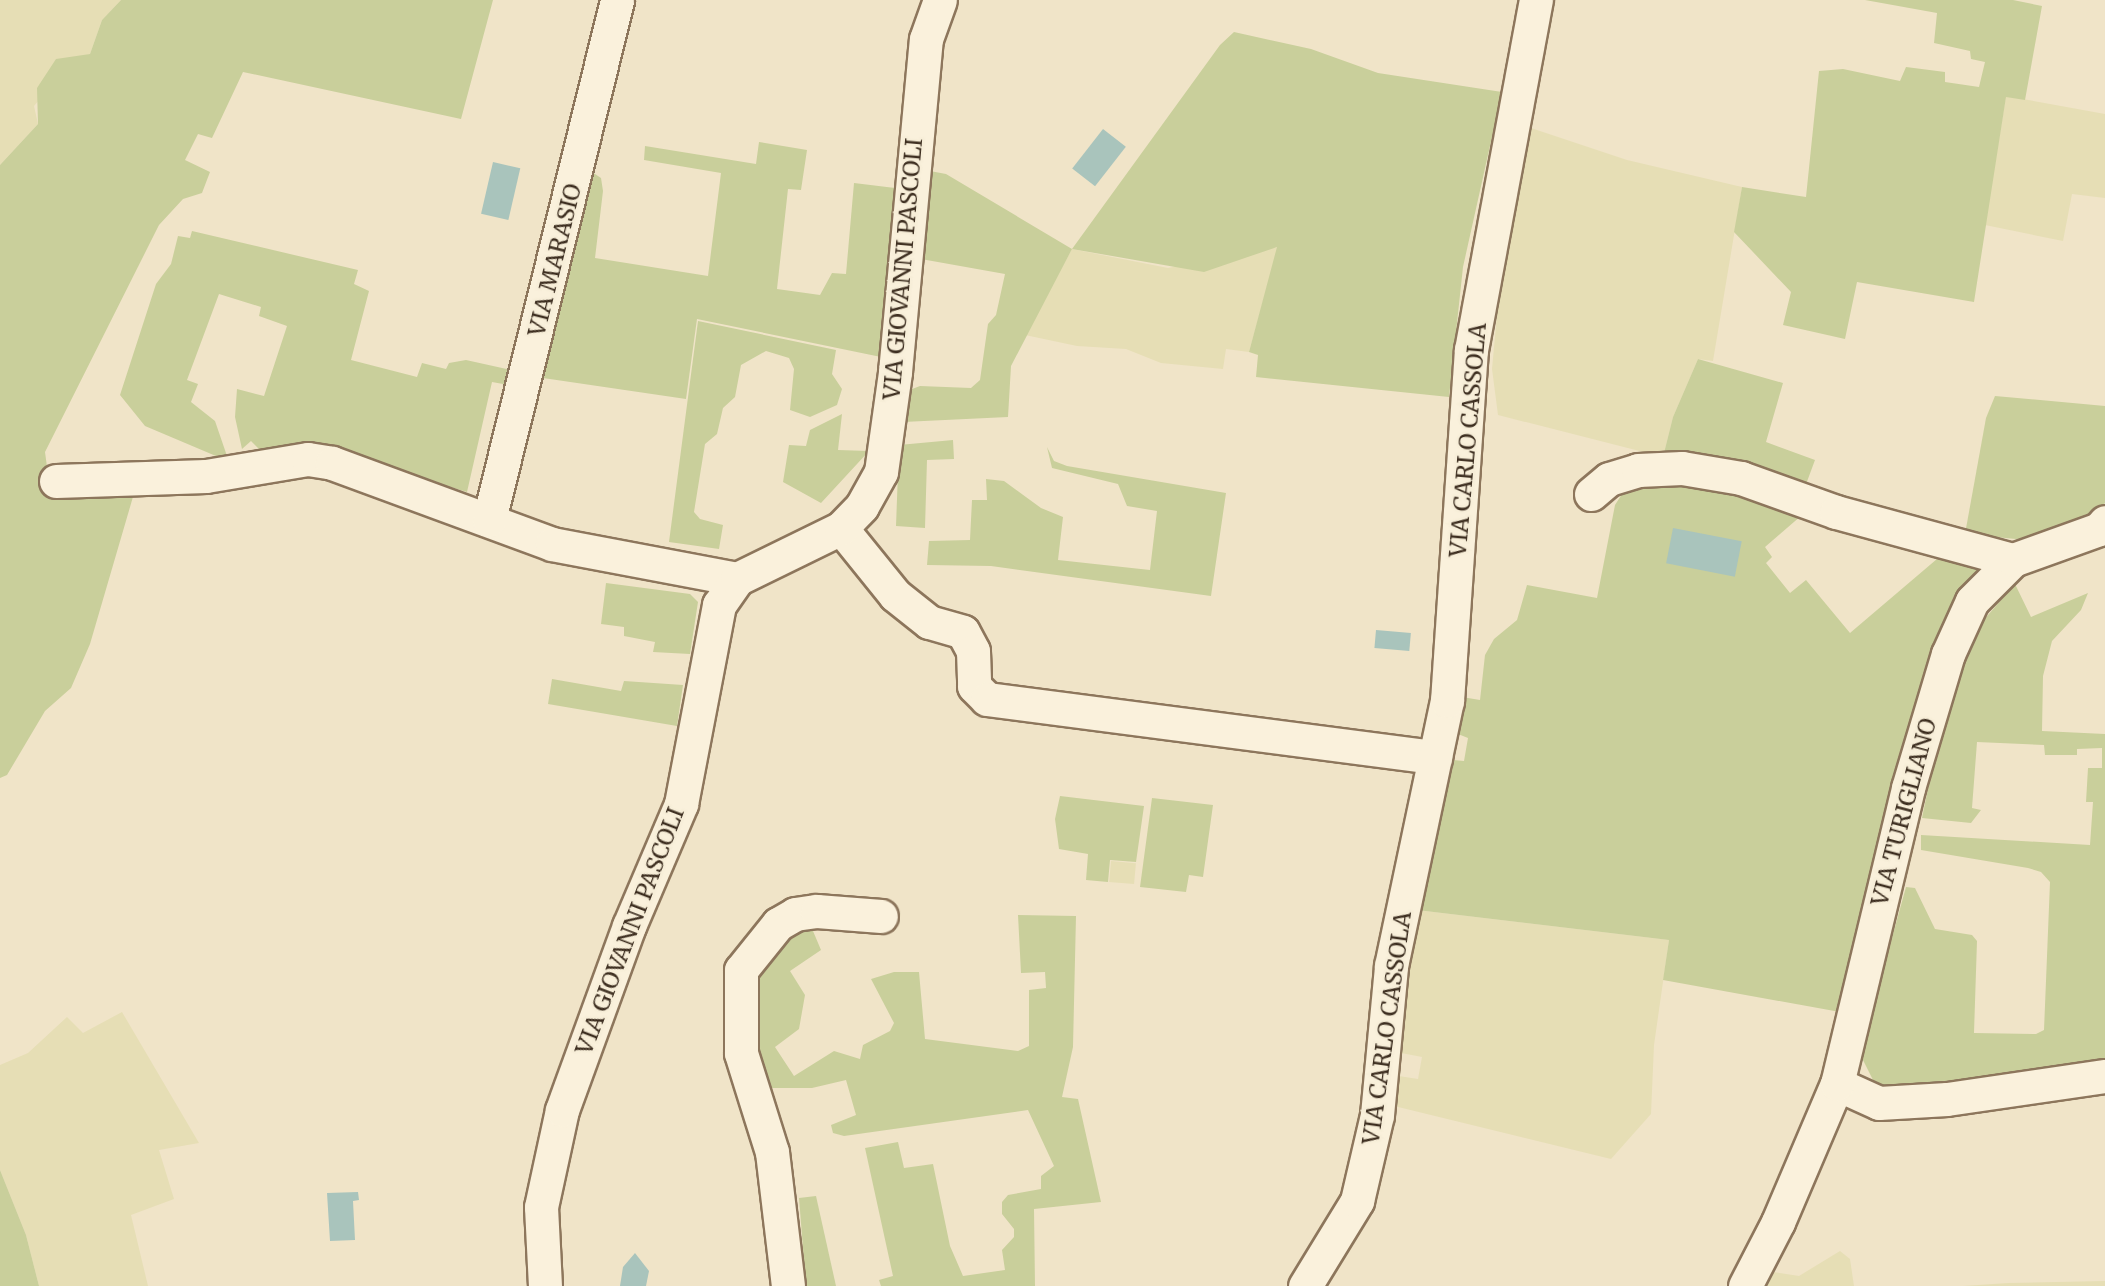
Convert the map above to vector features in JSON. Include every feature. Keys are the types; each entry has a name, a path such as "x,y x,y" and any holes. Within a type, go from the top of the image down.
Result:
{"street":[{"name":"VIA MARASIO","path":"489,520 617,0"},
{"name":"VIA GIOVANNI PASCOLI","path":"545,1286 541,1207 562,1110 629,926 681,804 719,605 737,579 842,528 862,506 881,472 895,372 926,39 940,0"},
{"name":"VIA CARLO CASSOLA","path":"1305,1286 1343,1229 1362,1186 1377,1115 1391,966 1435,757 1451,651 1471,350 1536,0"},
{"path":"56,481 206,476 308,459 332,463 552,544 737,579"},
{"path":"1591,494 1609,480 1638,470 1682,468 1741,478 1836,512 2013,560"},
{"name":"VIA TURIGLIANO","path":"1745,1286 1778,1222 1837,1084 1897,826 1948,654 1972,601 2013,560 2098,529 2105,522"},
{"path":"842,528 895,595 929,622 962,632 973,651 974,686 978,694 987,699 1435,757"},
{"path":"788,1286 772,1152 741,1053 741,970 778,924 795,914 817,911 881,916"},
{"path":"1837,1084 1879,1103 1947,1099 2105,1076"}],"shaded area":[{"path":"0,0 121,0 102,20 90,54 74,59 34,106 38,124 0,165"},
{"path":"2006,96 2105,114 2105,198 2072,194 2063,241 1985,225"},
{"path":"1528,127 1627,160 1742,187 1713,361 1698,359 1673,417 1663,457 1498,415 1492,369 1502,261"},
{"path":"1278,247 1249,352 1226,349 1223,369 1161,363 1126,349 1077,346 1025,335 1072,249 1168,268"},
{"path":"1111,861 1136,863 1134,884 1109,882"},
{"path":"1417,910 1669,940 1654,1045 1651,1114 1611,1159 1390,1105 1392,1075 1418,1079 1422,1057 1396,1052 1402,981"},
{"path":"122,1012 199,1143 159,1150 174,1199 131,1215 148,1286 39,1286 26,1235 0,1170 0,1065 28,1053 67,1017 83,1033"},
{"path":"1840,1251 1850,1259 1854,1286 1763,1286 1773,1272 1799,1276"},
{"path":"2105,1281 2105,1286 1963,1286 2008,1283"}],"green space":[{"path":"121,0 493,0 461,119 243,72 212,138 198,134 185,160 210,172 202,193 183,199 159,225 45,452 51,496 135,490 90,644 71,688 45,711 7,775 0,778 0,165 38,124 37,88 56,59 90,54 102,20"},
{"path":"1865,0 2013,0 2042,6 2025,100 2006,97 1974,302 1857,282 1845,339 1783,325 1791,292 1734,232 1742,187 1806,197 1819,71 1843,69 1900,81 1906,67 1945,72 1945,82 1979,87 1985,62 1971,59 1970,51 1934,43 1937,13"},
{"path":"1234,32 1311,49 1378,73 1502,92 1463,267 1449,397 1256,377 1258,355 1249,352 1277,247 1204,272 1072,249 1220,45"},
{"path":"759,142 807,150 801,190 788,189 777,289 820,295 832,273 846,274 854,183 895,188 881,357 697,319 686,399 543,378 592,172 601,178 603,191 595,258 708,276 721,173 644,160 645,146 756,164"},
{"path":"930,171 946,174 1072,249 1011,366 1008,417 903,422 907,391 920,386 971,388 980,380 988,324 996,315 1005,274 921,259"},
{"path":"192,231 358,270 354,284 369,291 351,360 417,377 422,363 446,369 449,363 466,360 516,371 514,386 492,382 467,492 313,445 261,451 251,441 242,449 235,417 237,389 264,396 287,326 259,316 261,307 219,294 187,380 198,384 191,402 215,421 227,456 223,459 145,426 120,395 156,284 171,264 178,236 190,238"},
{"path":"698,321 836,350 832,374 842,389 837,405 810,417 790,410 794,369 789,358 766,351 741,365 735,397 723,408 717,434 705,444 694,512 700,519 723,525 719,549 669,542"},
{"path":"1698,359 1783,383 1766,442 1815,460 1805,487 1663,457 1673,417"},
{"path":"1995,396 2105,406 2105,503 2101,508 2085,520 2026,540 1965,534 1986,418"},
{"path":"842,414 838,450 869,451 821,503 783,482 789,445 806,446 810,430"},
{"path":"953,440 954,459 927,460 925,528 896,526 899,445"},
{"path":"1047,447 1054,461 1067,466 1226,493 1211,596 991,566 927,565 929,541 970,540 972,500 987,500 986,479 1004,481 1041,508 1063,517 1058,560 1150,570 1157,511 1127,506 1118,484 1052,468"},
{"path":"1709,481 1809,509 1765,547 1772,557 1766,563 1790,593 1806,580 1850,633 1944,553 1989,564 1840,1012 1663,980 1669,940 1417,910 1453,760 1464,761 1468,738 1458,734 1462,697 1480,700 1485,655 1494,639 1517,620 1527,585 1597,598 1615,505 1622,494 1634,486"},
{"path":"606,583 690,594 698,602 690,654 653,652 655,642 624,636 624,627 601,624"},
{"path":"2015,584 2031,617 2088,593 2081,610 2052,641 2043,676 2042,731 2105,734 2105,1062 1891,1088 1874,1082 1860,1054 1906,887 1915,888 1935,929 1972,935 1977,941 1974,1033 2036,1034 2044,1030 2050,882 2041,872 2028,868 1921,850 1921,835 2090,845 2093,802 2086,802 2088,768 2102,768 2102,748 2077,749 2077,755 2045,755 2044,745 1977,742 1972,808 1981,810 1971,823 1922,818 1936,749 1975,630"},
{"path":"552,679 621,691 624,681 683,685 677,726 548,704"},
{"path":"1060,796 1144,806 1136,862 1110,860 1108,882 1086,880 1088,854 1059,849 1055,819"},
{"path":"1152,798 1213,805 1203,877 1189,875 1186,892 1140,887"},
{"path":"1018,915 1076,916 1073,1047 1062,1097 1078,1099 1101,1202 1034,1209 1035,1286 881,1286 879,1280 893,1276 865,1148 898,1142 904,1168 933,1164 950,1246 963,1276 1005,1270 1002,1250 1014,1237 1014,1229 1002,1214 1002,1202 1008,1195 1041,1189 1041,1176 1054,1166 1028,1110 844,1136 833,1133 831,1125 856,1115 846,1080 812,1088 771,1088 758,1046 760,968 803,923 813,931 821,950 790,971 805,995 799,1029 775,1047 794,1076 834,1051 860,1059 863,1045 890,1031 894,1023 871,979 894,972 919,972 925,1039 1018,1051 1029,1046 1029,990 1046,988 1045,972 1021,973"},
{"path":"0,1170 26,1235 39,1286 0,1286"},
{"path":"816,1196 836,1286 806,1286 799,1198"}],"water":[{"path":"1103,129 1126,147 1095,186 1072,168"},
{"path":"493,162 520,168 508,220 481,214"},
{"path":"1673,528 1742,541 1735,577 1666,563"},
{"path":"1376,630 1411,633 1409,651 1374,648"},
{"path":"358,1192 359,1200 353,1201 355,1240 330,1241 327,1193"},
{"path":"635,1253 649,1271 646,1286 620,1286 623,1267"}]}
